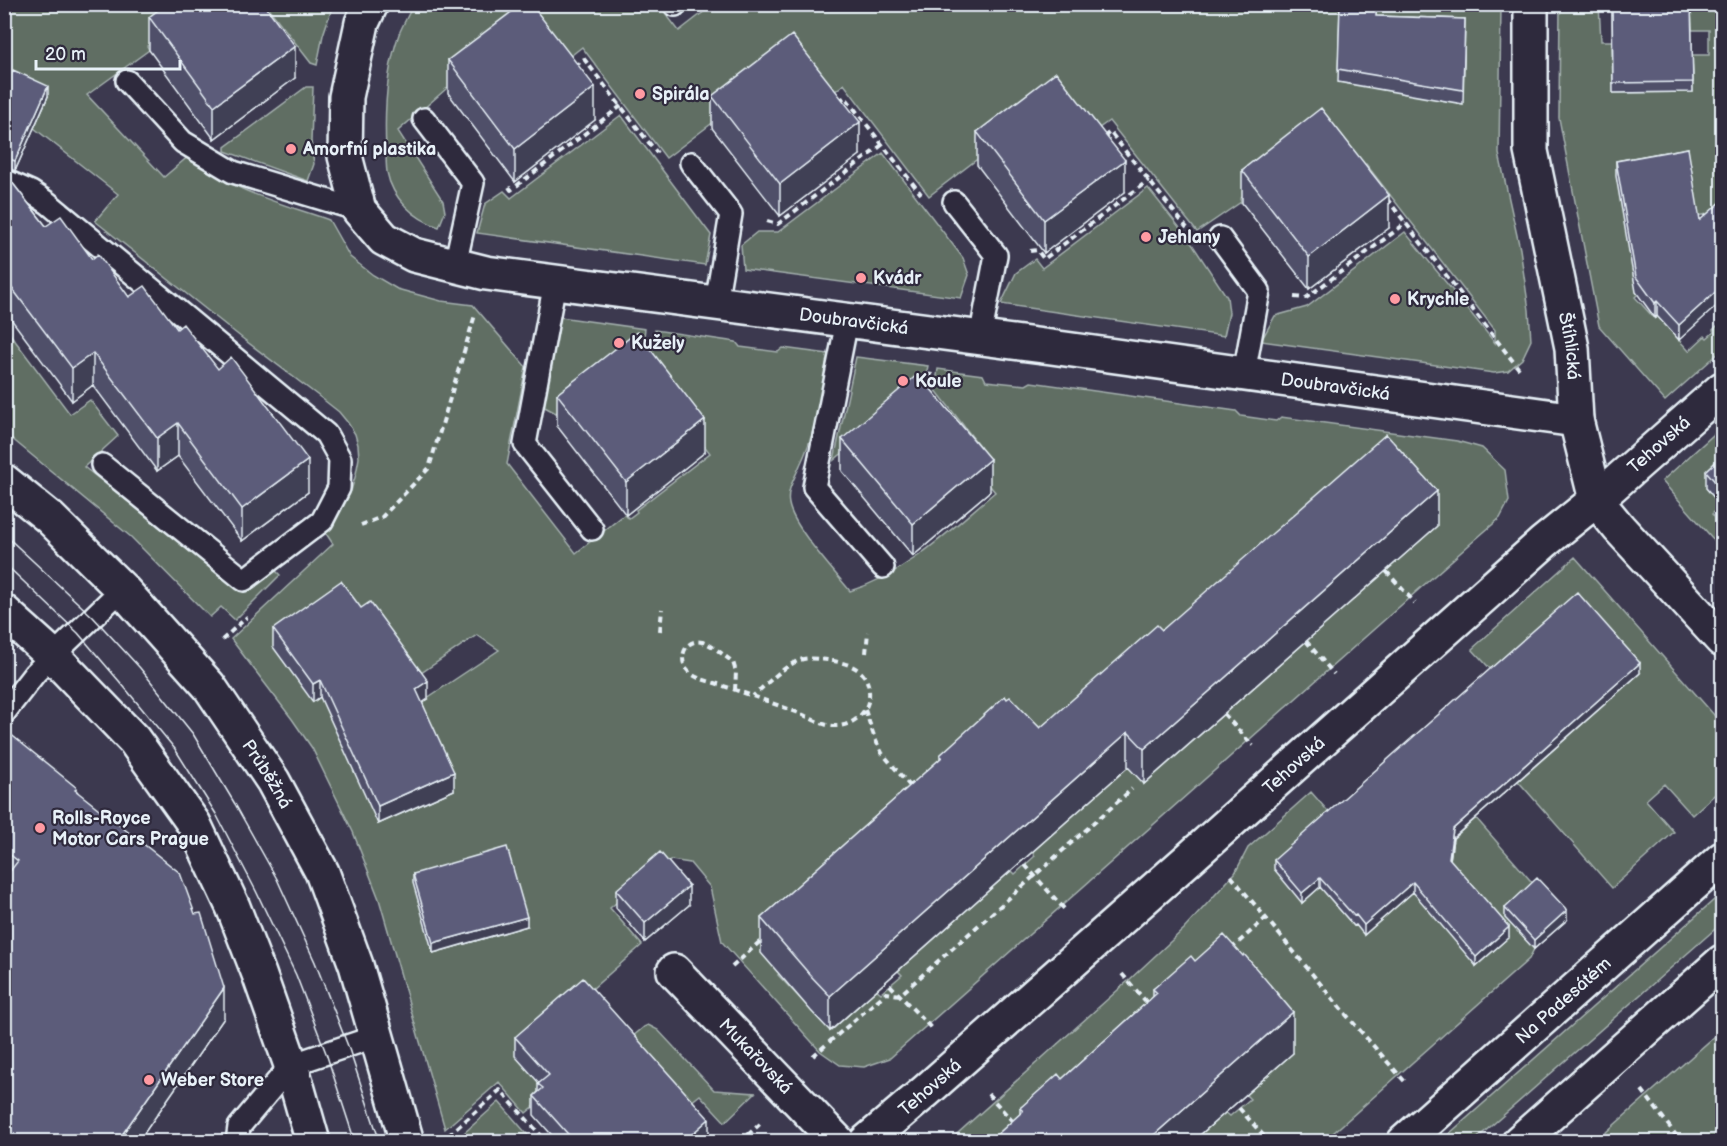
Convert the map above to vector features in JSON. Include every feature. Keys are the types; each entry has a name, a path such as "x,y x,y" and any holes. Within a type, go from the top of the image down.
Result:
{"street":[{"name":"Doubravčická","path":"371,4 362,23 346,97 345,156 359,210 384,239 414,255 486,273 1576,420"},
{"name":"Štíhlická","path":"1531,4 1531,151 1572,348 1576,420 1596,500 1722,640"},
{"name":"Tehovská","path":"866,1142 1544,542 1596,500 1722,389"},
{"name":"Průběžná","path":"4,481 50,518 122,589 209,686 273,781 322,872 356,965 407,1142"},
{"path":"4,612 53,656 134,740 194,824 255,962 291,1065 313,1142"},
{"name":"Na Padesátém","path":"1404,1142 1722,859"},
{"path":"1519,1142 1722,962"},
{"name":"Mukařovská","path":"674,971 838,1142"}],"lane":[{"path":"127,81 183,142 233,172 359,210"},
{"path":"424,118 473,183 455,265"},
{"path":"691,163 731,214 716,303"},
{"path":"4,180 31,192 48,203 326,434 340,459 339,488 322,521 244,580 102,465"},
{"path":"954,202 996,255 980,338"},
{"path":"1220,238 1259,291 1244,374"},
{"path":"555,282 525,444 592,529"},
{"path":"847,321 814,487 883,567"},
{"path":"4,714 35,673 122,589"},
{"path":"237,1142 239,1127 291,1065 377,1036"}],"path":[{"path":"570,70 584,59 664,164 691,163"},
{"path":"834,105 845,97 926,201 954,202"},
{"path":"473,183 504,180 511,190 621,106"},
{"path":"1098,141 1110,132 1193,235 1220,238"},
{"path":"731,214 778,224 882,144"},
{"path":"996,255 1036,250 1044,260 1149,180"},
{"path":"1381,191 1521,371"},
{"path":"1259,291 1306,298 1406,223"},
{"path":"382,517 429,468 476,311"},
{"path":"928,392 933,362"},
{"path":"1386,571 1418,606"},
{"path":"660,631 662,609"},
{"path":"217,645 249,615"},
{"path":"866,653 868,632"},
{"path":"1306,641 1337,677"},
{"path":"735,690 736,672 733,662 702,642 688,645 683,653 687,671 698,677 808,716 826,726 851,723 865,710 869,697 867,682 858,669 844,662 808,658 798,660 753,696"},
{"path":"865,710 882,753 910,786"},
{"path":"1224,714 1256,749"},
{"path":"893,801 918,779"},
{"path":"812,1056 886,993 900,995 1132,789"},
{"path":"1204,844 1407,1084"},
{"path":"1026,865 1069,914"},
{"path":"1224,955 1266,918"},
{"path":"732,967 767,934"},
{"path":"1118,970 1156,1013"},
{"path":"890,985 926,1023"},
{"path":"1640,1087 1681,1142"},
{"path":"442,1142 500,1090 547,1142"},
{"path":"986,1092 1022,1130"},
{"path":"1239,1108 1269,1142"},
{"path":"740,1142 766,1118"}],"green space":[{"path":"714,4 1501,5 1499,154 1520,249 1531,340 1522,359 1508,371 1494,373 1261,341 1275,316 1307,307 1405,232 1495,343 1495,330 1366,164 1357,170 1322,135 1240,199 1241,202 1197,232 1109,121 1092,133 1057,98 929,196 844,84 828,97 793,62 666,158 582,47 559,65 529,27 446,89 398,131 443,201 445,212 439,227 421,219 399,199 390,182 386,166 387,91 395,48 413,5 659,5 679,31"},
{"path":"4,5 202,5 147,46 149,50 87,95 164,177 190,155 221,178 238,187 329,220 350,257 373,275 397,289 441,301 473,305 526,367 507,464 576,553 624,515 629,518 637,512 636,510 710,453 683,418 651,351 655,330 736,342 740,347 778,352 783,348 828,354 811,439 788,499 792,514 806,536 850,591 871,583 910,562 995,492 967,458 980,447 935,389 938,369 983,375 986,381 1026,385 1031,382 1236,411 1241,416 1276,421 1281,417 1457,441 1482,448 1505,470 1509,501 1500,518 890,1058 864,1067 840,1065 820,1051 722,942 710,887 690,863 671,860 660,870 657,868 610,908 642,945 583,997 549,1094 526,1113 499,1082 445,1129 379,899 353,832 312,748 231,639 333,544 325,532 351,491 359,458 355,434 339,412 95,221 118,194 34,128 48,96 5,99","holes":["477,635 499,650 424,700 411,680","1031,851 1035,856 1015,874 1010,869 897,970 902,975 881,993 876,989 831,1031 778,975"]},
{"path":"245,5 333,5 323,35 317,65 311,63 270,10 257,20"},
{"path":"1560,5 1599,5 1601,41 1612,41 1613,93 1693,92 1692,55 1709,55 1709,30 1692,30 1691,5 1722,5 1722,216 1708,214 1697,216 1636,292 1638,294 1635,297 1654,318 1657,316 1689,351 1705,336 1707,338 1714,332 1713,330 1722,321 1722,350 1665,401 1599,326 1559,118"},
{"path":"306,87 313,87 311,141 314,164 308,181 225,151 225,147"},
{"path":"621,115 711,235 705,265 477,233 485,204 504,191 511,198"},
{"path":"883,153 963,258 969,275 961,298 743,269 741,245 757,232 778,232"},
{"path":"1148,188 1188,238 1227,297 1229,313 1224,336 1001,304 1016,273 1035,259 1042,268"},
{"path":"560,317 645,329 642,350 556,413 541,405"},
{"path":"7,330 70,414 90,400 118,436 84,467 244,592 274,569 280,575 235,620 221,607 210,617 131,537 5,433 4,331"},
{"path":"856,357 928,366 924,385 834,460"},
{"path":"1722,427 1722,473 1706,488 1721,506 1712,514 1722,525 1722,549 1662,481"},
{"path":"1575,557 1722,724 1722,788 1692,815 1664,784 1646,800 1674,832 1612,888 1518,781 1640,673 1495,674 1472,649"},
{"path":"1311,792 1333,817 1320,887 1354,926 1356,925 1364,934 1370,913 1476,818 1537,888 1505,917 1534,949 1529,959 1324,1141 1193,1141 1225,1112 1230,1116 1250,1099 1245,1094 1028,1141 948,1142 1184,929 1235,873 1248,848"},
{"path":"1722,893 1722,923 1474,1141 1441,1141"},
{"path":"648,1025 658,1030 714,1090 755,1093 725,1122 700,1095 691,1102 632,1037"},
{"path":"1722,1030 1722,1141 1596,1141"},
{"path":"499,1102 533,1141 455,1141"}],"building":[{"path":"166,4 264,4 295,46 214,106 149,17"},
{"path":"522,4 531,4 595,87 515,149 448,60"},
{"path":"1340,4 1376,4 1376,16 1465,19 1463,90 1338,69"},
{"path":"1612,4 1691,4 1693,82 1613,83"},
{"path":"792,35 860,122 780,184 712,96"},
{"path":"13,70 48,86 15,161 4,157 4,89"},
{"path":"1056,72 1125,160 1044,220 977,132"},
{"path":"1321,108 1389,195 1309,257 1242,170"},
{"path":"1688,148 1700,220 1722,201 1722,286 1679,325 1657,301 1655,303 1636,277 1616,161"},
{"path":"4,172 46,226 61,216 92,259 98,254 129,297 145,286 177,329 183,324 218,369 231,357 308,460 242,509 178,423 157,438 93,353 72,368 8,283 4,285"},
{"path":"637,332 705,420 626,482 557,394"},
{"path":"918,374 990,459 913,524 842,439"},
{"path":"1386,434 1437,491 1144,749 1128,732 830,996 761,918 942,757 940,755 1005,696 1007,699 1010,697 1040,728 1157,625 1162,630"},
{"path":"1722,456 1722,490 1706,471"},
{"path":"341,581 361,608 370,602 428,681 416,689 454,772 378,806 320,680 313,684 273,629"},
{"path":"1577,592 1640,663 1453,829 1449,858 1509,927 1476,957 1413,882 1364,925 1320,878 1302,893 1274,860"},
{"path":"4,729 77,788 75,790 180,873 195,914 201,913 224,988 117,1142 4,1142 4,879 18,861 4,850"},
{"path":"507,847 527,917 433,943 413,874"},
{"path":"660,852 689,886 645,923 616,890"},
{"path":"1537,878 1567,910 1534,940 1505,908"},
{"path":"1224,935 1243,956 1244,954 1293,1012 1146,1142 989,1142 1023,1111 1020,1108 1058,1074 1062,1079 1157,993 1153,989 1191,956 1195,961"},
{"path":"583,978 709,1119 683,1142 575,1142 534,1096 543,1088 538,1084 549,1075 515,1037"}],"tram line":[{"path":"4,534 93,617 140,668 193,734 277,879 315,962 348,1046 380,1142"},
{"path":"4,563 78,633 125,688 175,749 216,814 296,975 326,1053 355,1142"}],"place":[{"name":"Spirála","path":"640,94"},
{"name":"Amorfní plastika","path":"291,149"},
{"name":"Jehlany","path":"1146,237"},
{"name":"Kvádr","path":"861,278"},
{"name":"Krychle","path":"1395,299"},
{"name":"Kužely","path":"619,343"},
{"name":"Koule","path":"903,381"},
{"name":"Rolls-Royce Motor Cars Prague","path":"40,828"},
{"name":"Weber Store","path":"149,1080"}]}
